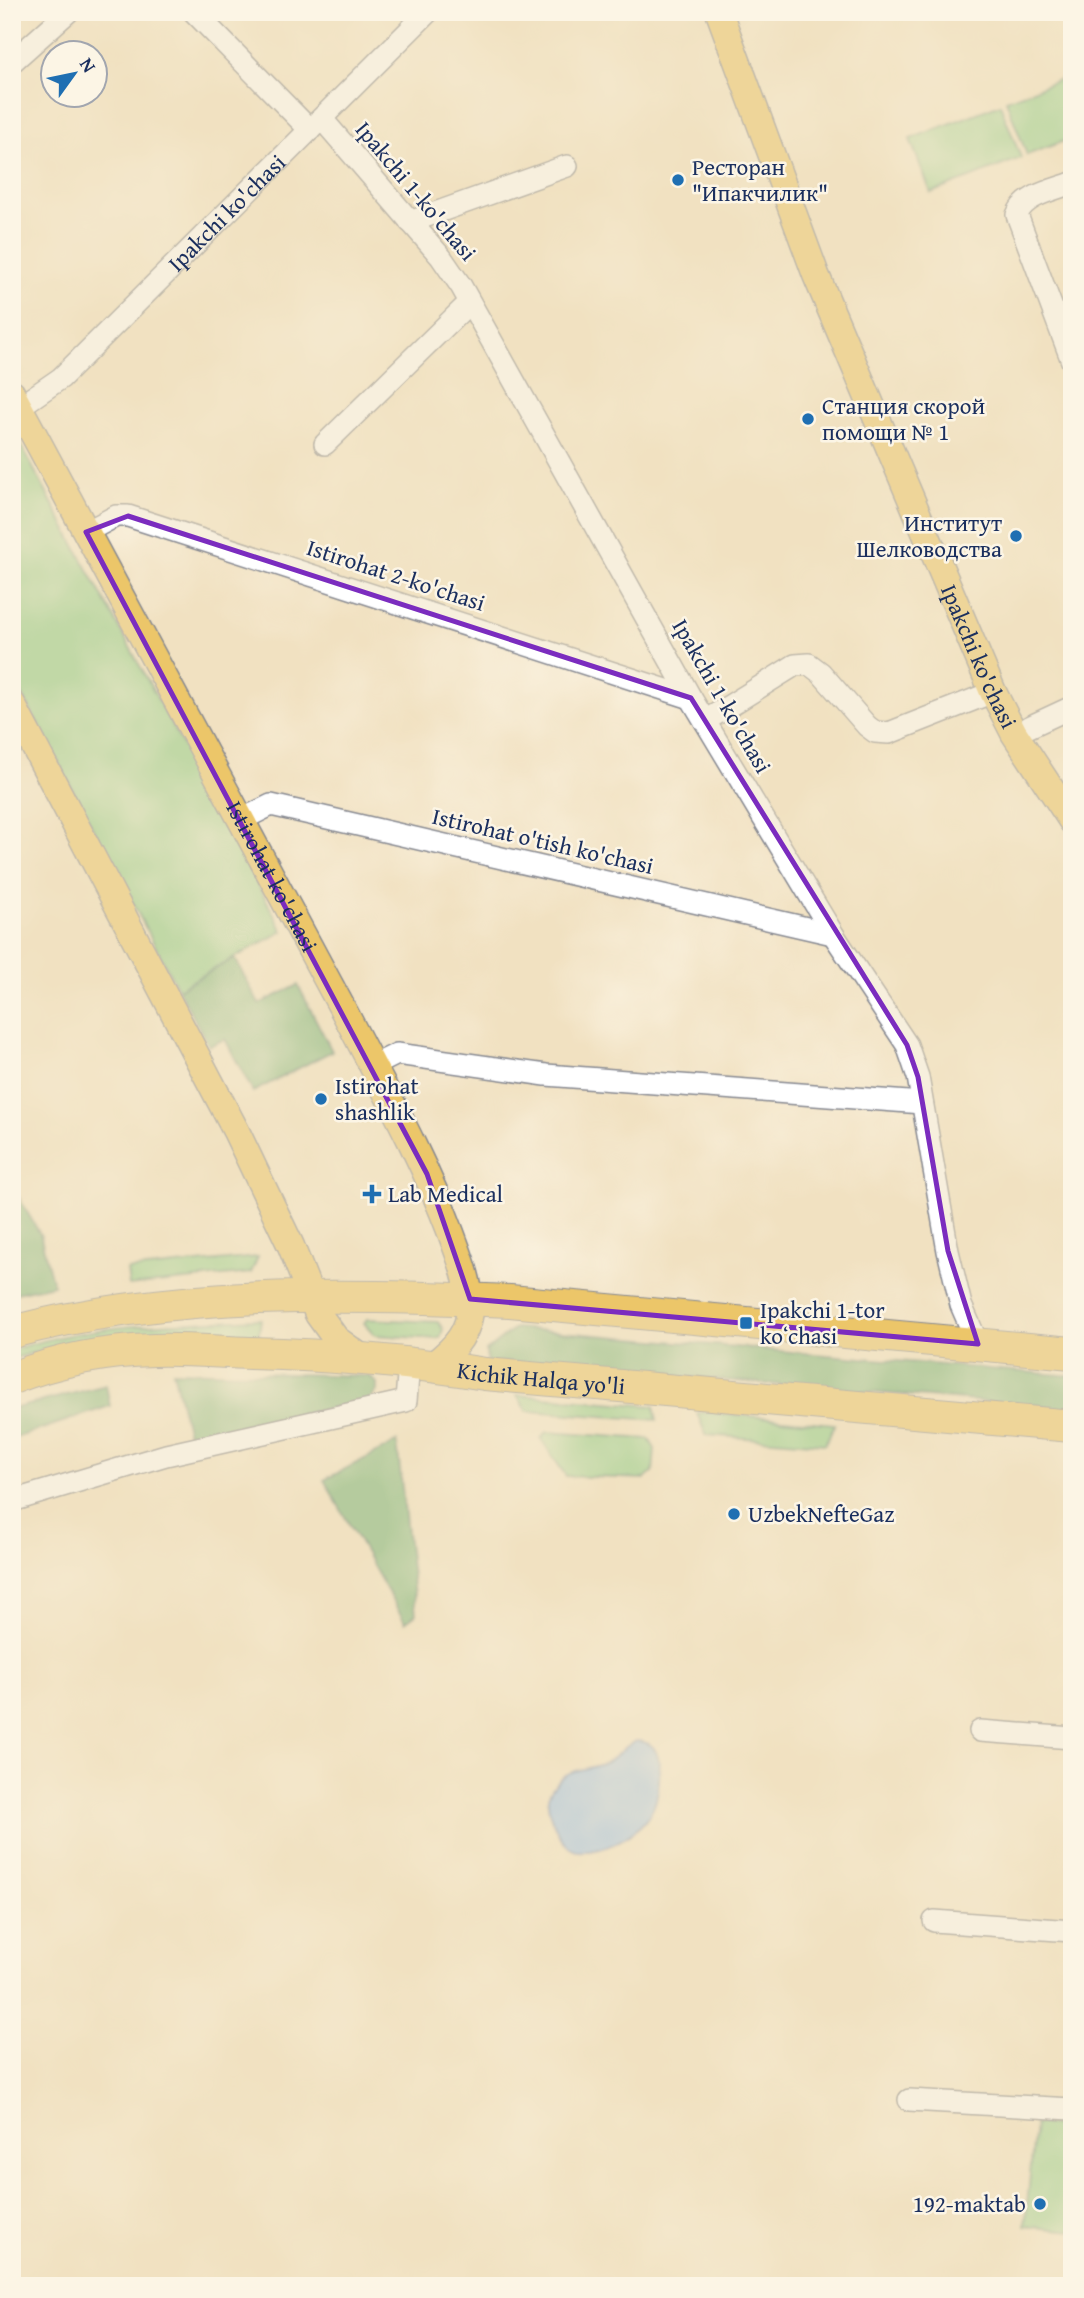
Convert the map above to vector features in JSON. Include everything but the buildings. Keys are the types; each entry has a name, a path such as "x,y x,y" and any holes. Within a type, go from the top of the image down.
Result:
{"highway":[{"path":"12,1332 116,1310 309,1297 471,1299 1072,1353"},
{"name":"Kichik Halqa yo'li","path":"12,1378 59,1364 122,1352 151,1350 421,1364 485,1374 1072,1426"}],"main road":[{"name":"Ipakchi ko'chasi","path":"719,12 816,275 993,692 1014,733 1072,821"},
{"name":"Istirohat ko'chasi","path":"15,404 243,819 427,1174 461,1261 471,1299 464,1334 451,1351 421,1364"},
{"path":"12,704 236,1131 291,1246 309,1297 328,1331 345,1347 365,1360"}],"street":[{"path":"12,61 68,12"},
{"name":"Ipakchi 1-ko'chasi","path":"194,12 316,125 441,257 691,698 833,934 907,1045 913,1058 922,1103 948,1251 961,1305 978,1344"},
{"name":"Ipakchi ko'chasi","path":"15,404 61,378 428,12"},
{"path":"410,222 567,166"},
{"path":"1072,183 1026,201 1017,215 1072,361"},
{"path":"325,444 469,303"},
{"name":"Istirohat 2-ko'chasi","path":"86,532 116,516 128,516 691,698"},
{"path":"705,721 796,666 809,664 821,673 875,732 888,733 993,692"},
{"path":"1028,727 1072,706"},
{"name":"Istirohat o'tish ko'chasi","path":"243,819 271,805 833,934"},
{"path":"373,1066 397,1054 546,1075 922,1103"},
{"path":"12,1501 166,1455 406,1401 421,1364"},
{"path":"980,1731 1072,1738"},
{"path":"934,1921 1072,1931"},
{"path":"909,2099 1072,2109"}],"highlighted area":[{"path":"128,516 691,698 907,1045 918,1077 948,1251 978,1344 470,1299 427,1174 86,532"}],"green space":[{"path":"1072,75 1072,138 1027,155 1006,100"},
{"path":"1000,104 1021,158 931,193 910,139"},
{"path":"12,429 283,931 178,989 12,675"},
{"path":"233,959 259,1004 298,985 332,1051 253,1092 225,1039 209,1046 178,989"},
{"path":"13,1188 40,1234 53,1285 12,1294"},
{"path":"258,1257 251,1273 129,1286 127,1270"},
{"path":"261,1319 258,1341 77,1344 54,1347 12,1359 12,1350 104,1329"},
{"path":"367,1319 438,1322 443,1329 440,1338 435,1339 375,1335 364,1323"},
{"path":"515,1328 1072,1376 1072,1409 487,1362 486,1351"},
{"path":"173,1371 369,1376 377,1383 377,1391 370,1400 189,1438"},
{"path":"106,1385 110,1406 12,1439 12,1409"},
{"path":"517,1395 654,1406 657,1420 527,1411"},
{"path":"697,1413 835,1424 825,1444 706,1435"},
{"path":"546,1432 649,1439 655,1449 653,1472 645,1479 566,1476 541,1439"},
{"path":"397,1442 416,1614 405,1622 324,1480"},
{"path":"1035,2124 1072,2127 1072,2231 1025,2226"}],"water":[{"path":"637,1741 645,1742 655,1750 659,1763 659,1781 651,1812 640,1826 616,1843 590,1851 569,1847 552,1820 548,1805 551,1790 566,1775 607,1762"}],"place":[{"name":"Ресторан \"Ипакчилик\"","path":"678,180"},
{"name":"Станция скорой помощи № 1","path":"808,419"},
{"name":"Институт Шелководства","path":"1016,536"},
{"name":"Istirohat shashlik","path":"321,1099"},
{"name":"Lab Medical","path":"372,1194"},
{"name":"Ipakchi 1-tor koʻchasi","path":"746,1323"},
{"name":"UzbekNefteGaz","path":"734,1514"},
{"name":"192-maktab","path":"1040,2204"}]}
